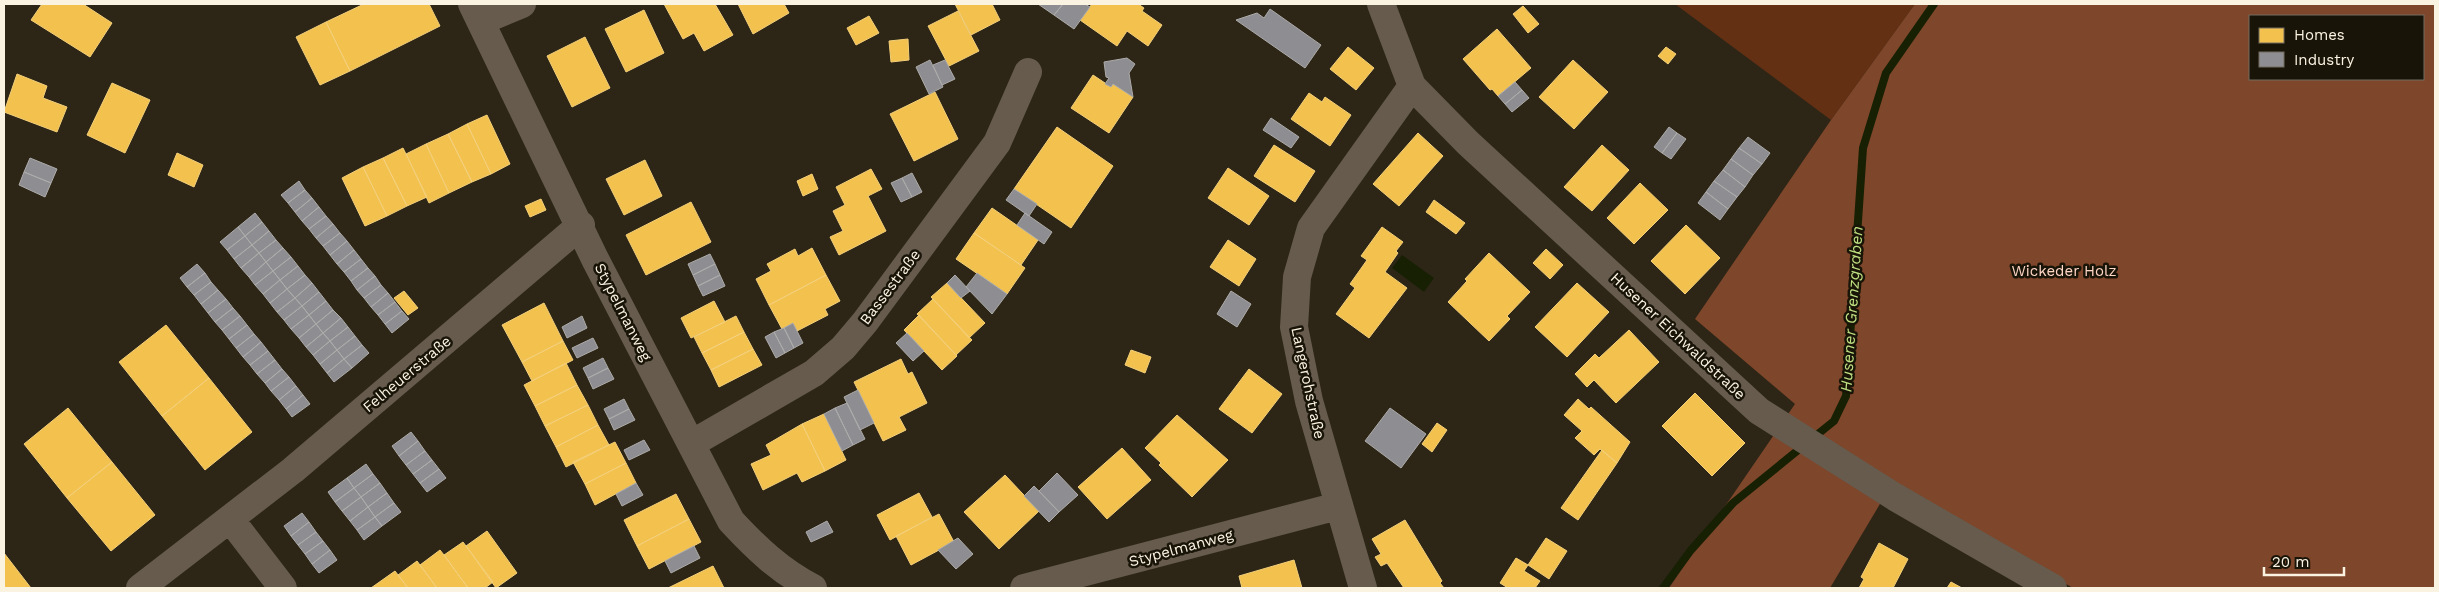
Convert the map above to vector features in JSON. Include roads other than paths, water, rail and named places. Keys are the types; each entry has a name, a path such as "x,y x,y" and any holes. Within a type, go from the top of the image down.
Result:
{"street":[{"path":"477,13 522,4"},
{"name":"Husener Eichwaldstraße","path":"1381,4 1412,86 1468,143 1760,411 1895,497 2053,588"},
{"name":"Stypelmanweg","path":"477,13 581,225 595,259 731,521 760,552 793,578 813,588"},
{"name":"Bassestraße","path":"691,444 814,373 843,348 865,322 996,143 1028,72"},
{"name":"Langerohstraße","path":"1363,588 1309,400 1294,327 1297,277 1311,228 1335,191 1412,86"},
{"name":"Felheuerstraße","path":"140,588 230,519 347,424 581,225"},
{"name":"Stypelmanweg","path":"1024,588 1338,506"},
{"path":"230,519 283,588"}],"waterway":[{"name":"Husener Grenzgraben","path":"1663,588 1691,550 1733,503 1834,421 1846,396 1863,148 1886,73 1934,4"}],"park label":[{"name":"Wickeder Holz","path":"2064,271"}]}
